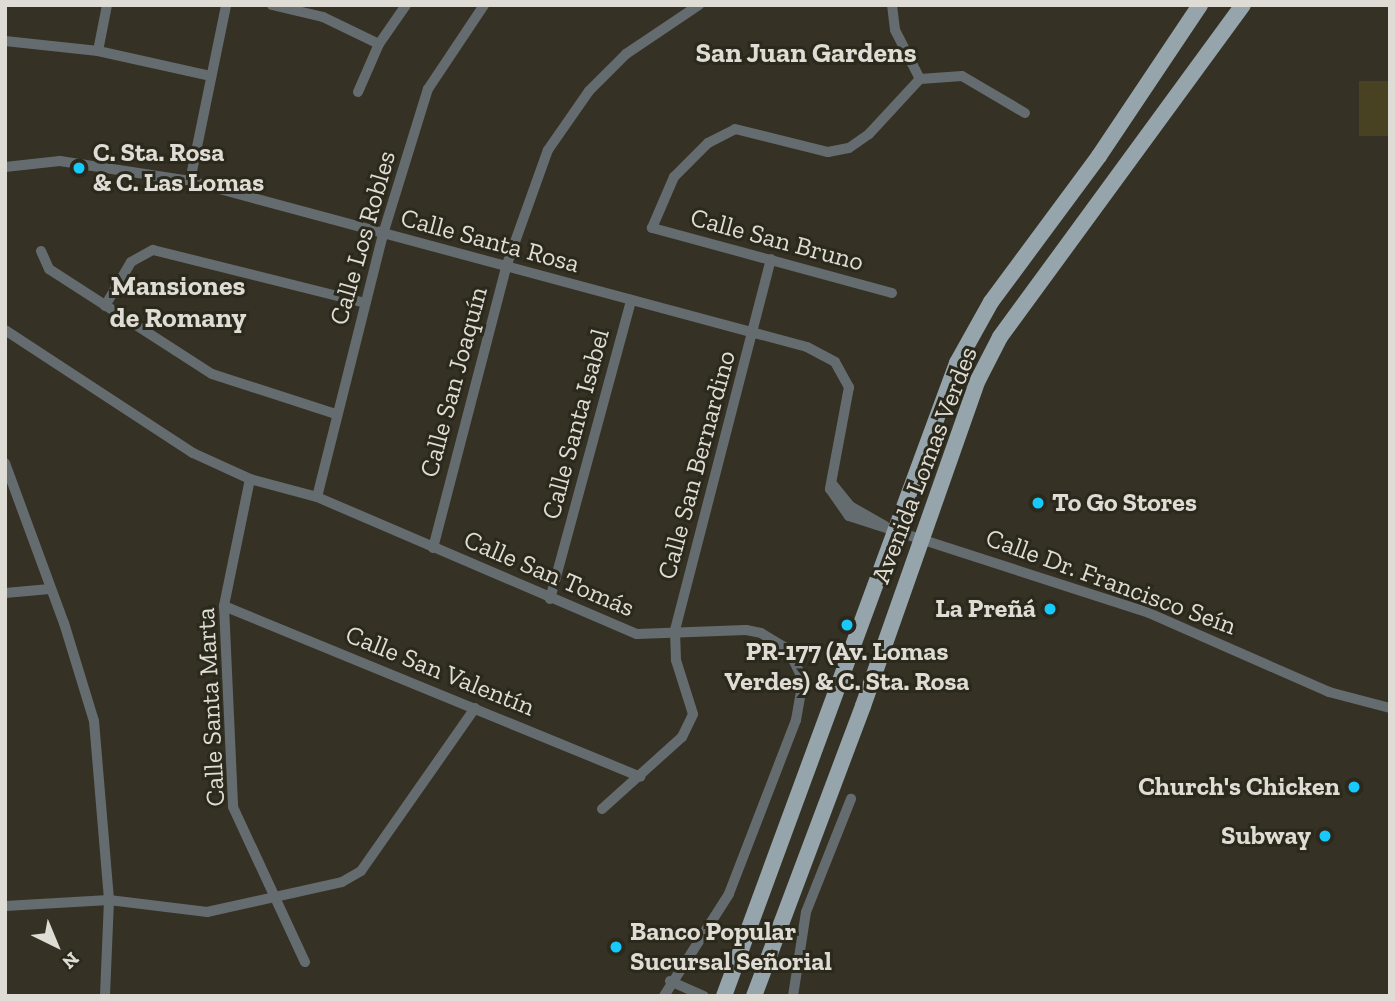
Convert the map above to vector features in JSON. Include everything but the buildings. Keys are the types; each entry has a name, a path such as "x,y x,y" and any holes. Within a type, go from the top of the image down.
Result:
{"main road":[{"name":"Avenida Lomas Verdes","path":"724,996 890,527 957,363 978,323 1200,5"},
{"name":"Avenida Lomas Verdes","path":"754,996 978,380 1000,337 1242,5"}],"street":[{"path":"99,51 107,5"},
{"path":"190,181 226,5"},
{"path":"272,5 323,17 379,44"},
{"path":"358,92 379,44 406,5"},
{"name":"Calle Los Robles","path":"317,497 383,234 428,89 484,5"},
{"name":"Calle San Joaquín","path":"433,548 506,267 548,150 589,91 626,54 699,5"},
{"path":"892,5 895,30 919,79 962,76 1025,113"},
{"path":"5,41 99,51 211,76"},
{"name":"Calle San Bruno","path":"892,293 652,228 674,177 708,143 735,129 828,152 849,148 869,134 919,79"},
{"name":"Calle Santa Rosa","path":"5,167 60,161 190,181 631,300 755,329 824,354 844,373 848,399 831,482 842,510 870,525 890,527"},
{"path":"105,306 131,262 153,250 365,303"},
{"path":"41,251 49,269 212,374 336,414"},
{"name":"Calle San Bernardino","path":"602,809 682,737 694,715 676,660 675,630 771,259"},
{"name":"Calle Santa Isabel","path":"550,599 631,300"},
{"name":"Calle San Tomás","path":"7,334 193,453 250,479 317,497 637,634 675,630 761,633 788,649 803,680 796,720 729,894 670,981 664,996"},
{"path":"5,463 94,721 109,900 104,996"},
{"name":"Calle Santa Marta","path":"250,479 224,606 233,807 305,962"},
{"name":"Calle Dr. Francisco Seín","path":"890,527 1149,613 1328,692 1390,708"},
{"path":"5,593 50,589"},
{"name":"Calle San Valentín","path":"224,606 640,777"},
{"path":"5,905 109,900 207,912 342,882 361,871 475,708"},
{"path":"793,996 806,912 850,799"},
{"path":"670,981 704,996"}],"shaded area":[{"path":"1359,81 1390,81 1390,136 1359,136"}],"place":[{"name":"C. Sta. Rosa & C. Las Lomas","path":"79,168"},
{"name":"To Go Stores","path":"1038,503"},
{"name":"La Preñá","path":"1050,609"},
{"name":"PR-177 (Av. Lomas Verdes) & C. Sta. Rosa","path":"847,625"},
{"name":"Church's Chicken","path":"1354,787"},
{"name":"Subway","path":"1325,836"},
{"name":"Banco Popular Sucursal Señorial","path":"616,947"}],"district":[{"name":"San Juan Gardens","path":"806,53"},
{"name":"Mansiones de Romany","path":"178,302"}]}
